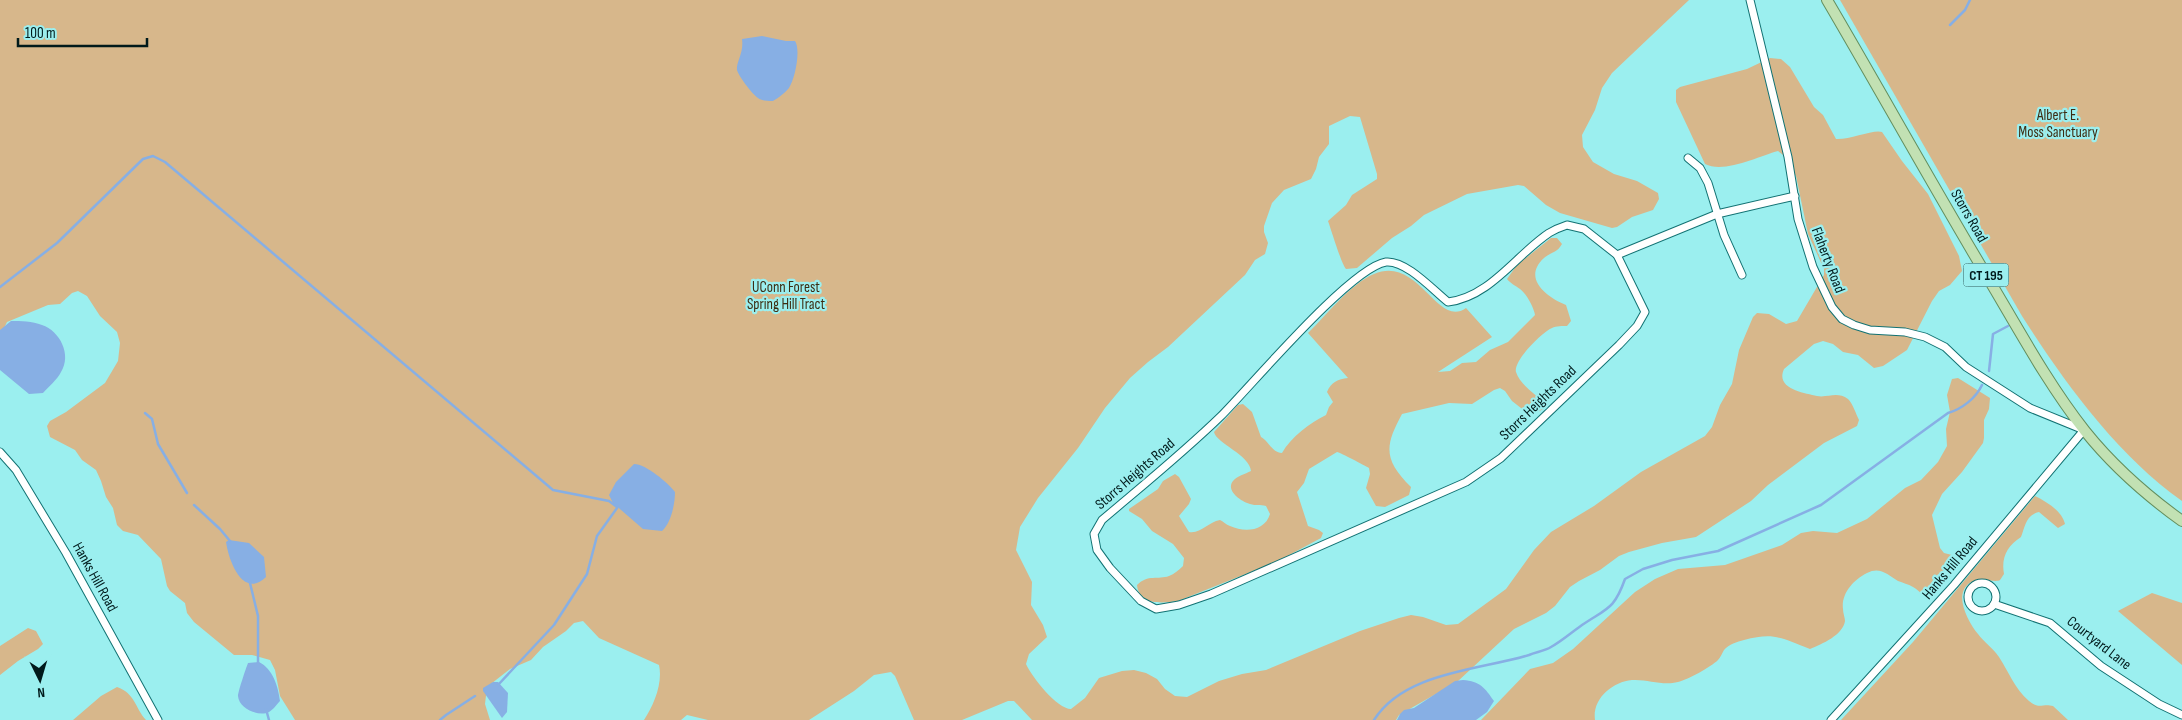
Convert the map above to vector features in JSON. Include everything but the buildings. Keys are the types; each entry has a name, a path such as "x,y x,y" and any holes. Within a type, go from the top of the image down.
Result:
{"main road":[{"name":"Storrs Road","path":"1826,0 1967,243 2044,371 2084,430 2134,484 2182,521"}],"street":[{"name":"Flaherty Road","path":"1750,0 1788,157 1798,219 1813,267 1828,299 1842,319 1854,326 1870,330 1905,332 1932,340 1945,347 1966,366 2030,408 2084,430"},
{"path":"1688,158 1700,168 1708,183 1724,235 1742,275"},
{"path":"1617,255 1718,214 1795,196"},
{"name":"Storrs Heights Road","path":"1567,225 1584,229 1617,255 1645,312 1637,326 1501,458 1466,482 1220,590 1179,605 1156,609 1141,601 1097,550 1094,534 1102,520 1178,456 1222,415 1322,310 1371,267 1387,262 1405,266 1448,302 1462,300 1480,290 1550,232 1567,225"},
{"name":"Hanks Hill Road","path":"1831,720 1954,585 2084,430"},
{"name":"Hanks Hill Road","path":"0,452 16,470 66,553 158,720"},
{"name":"Courtyard Lane","path":"1981,583 1990,585 1996,593 1994,604 1985,611 1976,610 1968,599 1970,590 1973,586 1981,583"},
{"name":"Courtyard Lane","path":"1994,604 2050,622 2102,666 2160,704 2182,715"}],"green space":[{"name":"UConn Forest Spring Hill Tract","path":"0,0 1689,0 1612,73 1602,88 1595,110 1582,135 1583,147 1593,162 1614,174 1637,181 1658,193 1659,199 1653,210 1632,217 1617,227 1612,228 1560,213 1546,205 1524,186 1518,185 1467,194 1424,215 1392,238 1357,268 1346,269 1328,221 1346,205 1352,195 1377,179 1377,174 1360,117 1350,116 1329,126 1329,144 1319,157 1311,179 1284,190 1272,203 1264,226 1268,243 1265,254 1255,260 1245,275 1168,347 1130,378 1105,408 1078,448 1038,498 1020,527 1016,550 1032,582 1031,605 1043,625 1047,637 1029,654 1026,664 1039,684 1052,698 1065,708 1071,709 1085,698 1099,678 1122,671 1134,670 1146,673 1157,679 1165,689 1175,696 1187,697 1219,681 1242,674 1266,670 1360,631 1399,618 1411,615 1446,625 1458,624 1506,589 1534,550 1551,532 1594,506 1641,472 1705,436 1712,427 1720,405 1732,384 1739,350 1753,317 1757,313 1769,314 1786,324 1797,321 1824,275 1824,269 1808,234 1796,176 1788,166 1783,155 1778,151 1731,166 1713,167 1705,164 1676,102 1676,90 1680,87 1747,69 1770,58 1781,59 1790,67 1814,107 1823,115 1836,139 1878,131 1882,132 1928,194 1959,256 1962,271 1950,285 1939,291 1932,301 1907,350 1883,366 1874,368 1858,355 1843,352 1833,344 1823,341 1814,344 1784,369 1782,376 1784,381 1792,389 1817,396 1840,395 1848,399 1859,420 1857,426 1824,443 1768,485 1751,501 1696,537 1662,543 1629,552 1619,556 1600,570 1579,581 1570,587 1555,606 1546,613 1514,629 1457,682 1399,715 1396,720 1032,720 1014,701 1008,701 962,720 914,720 895,676 891,672 874,675 854,691 809,720 708,720 687,715 681,720 644,720 657,694 660,679 659,665 599,638 583,621 574,623 543,647 531,660 510,669 487,687 485,704 490,720 295,720 280,696 275,670 270,660 252,655 234,655 194,622 187,613 185,603 170,591 167,586 161,559 138,535 123,531 117,525 113,508 106,497 96,470 82,460 75,450 50,437 47,426 50,421 66,412 105,383 118,361 120,343 117,332 100,316 87,296 78,291 72,293 60,304 48,305 7,322 0,336"},
{"name":"Albert E. Moss Sanctuary","path":"1840,0 2182,0 2182,501 2135,462 2093,416 2056,367 2022,316"},
{"path":"1551,238 1557,238 1562,244 1538,265 1535,273 1536,280 1544,292 1566,305 1571,321 1567,326 1552,328 1535,341 1523,354 1516,367 1518,377 1524,385 1544,403 1543,409 1531,416 1512,401 1505,391 1500,388 1472,404 1449,403 1402,414 1392,436 1390,453 1396,469 1411,487 1409,495 1385,507 1376,506 1366,488 1370,474 1369,468 1337,452 1309,469 1304,483 1297,492 1308,526 1323,533 1321,538 1278,561 1178,601 1153,602 1142,597 1137,585 1149,578 1169,576 1183,566 1184,558 1173,544 1152,531 1142,519 1129,511 1129,509 1158,489 1163,481 1175,474 1179,477 1191,499 1179,516 1189,532 1201,530 1220,520 1236,528 1248,530 1259,527 1267,520 1270,514 1266,506 1247,503 1236,496 1231,489 1233,481 1251,471 1245,460 1220,440 1214,432 1238,405 1243,404 1252,412 1261,437 1273,449 1282,453 1290,441 1301,431 1326,415 1333,402 1327,392 1335,382 1348,378 1308,333 1348,292 1374,274 1390,271 1403,274 1415,282 1446,309 1456,312 1466,308 1492,337 1438,372 1450,371 1462,363 1476,362 1490,350 1508,342 1535,315 1525,294 1507,279 1517,265"},
{"path":"1958,378 1990,398 1989,409 1984,420 1983,443 1962,472 1942,494 1932,515 1940,548 1944,553 1956,556 1959,561 1958,567 1932,598 1884,572 1872,571 1857,579 1846,593 1843,603 1845,621 1840,631 1810,649 1785,639 1771,636 1739,642 1726,648 1719,659 1710,666 1682,681 1666,683 1632,680 1617,684 1600,699 1595,712 1595,720 1481,720 1530,669 1553,663 1573,649 1635,592 1655,579 1678,569 1725,565 1782,545 1801,533 1813,531 1837,533 1867,519 1905,488 1921,480 1938,462 1947,446 1946,429 1950,412 1947,395 1952,379"},
{"path":"2035,496 2057,511 2065,524 2058,528 2039,512 2031,516 2021,537 2012,544 2006,553 2003,563 2004,574 2000,579 1997,581 1976,580 1971,582 1966,586 1962,597 1966,614 1972,625 1980,637 1997,654 2024,696 2036,705 2053,706 2068,720 1841,720 1913,642"},
{"path":"2152,593 2182,603 2182,665 2118,611"},
{"path":"28,628 36,631 43,644 0,675 0,646"},
{"path":"117,687 128,693 146,720 73,720 101,696"}],"water":[{"path":"762,36 795,41 797,45 795,72 791,84 786,92 773,101 763,100 755,96 737,70 742,49 742,39"},
{"path":"11,321 42,325 54,332 62,344 65,351 64,365 57,378 43,393 29,394 0,370 0,330"},
{"path":"634,464 650,470 675,492 672,513 662,531 643,529 613,503 609,495 616,482"},
{"path":"229,540 249,543 264,557 266,577 258,583 250,584 238,575 230,559 226,542"},
{"path":"259,662 271,673 280,701 270,711 265,713 250,711 242,705 238,696 248,663"},
{"path":"1463,680 1482,686 1494,701 1487,712 1476,720 1397,720 1404,710 1414,708 1455,681"},
{"path":"493,682 498,682 508,693 507,712 502,718 483,691 483,688"}],"waterway":[{"path":"1950,25 1965,10 1970,0"},
{"path":"0,287 57,243 143,159 153,156 165,162 553,490 609,501 617,507"},
{"path":"1989,371 1993,334 2008,326"},
{"path":"1374,720 1387,704 1423,682 1444,675 1529,655 1549,648 1609,607 1617,597 1625,579 1643,569 1672,560 1718,551 1821,505 1948,413 1968,402 1982,385"},
{"path":"145,413 152,419 158,444 187,493"},
{"path":"194,505 230,541"},
{"path":"498,685 554,625 587,574 597,536 617,508"},
{"path":"250,583 258,616 258,663"},
{"path":"440,720 475,696"},
{"path":"266,709 269,720"}]}
